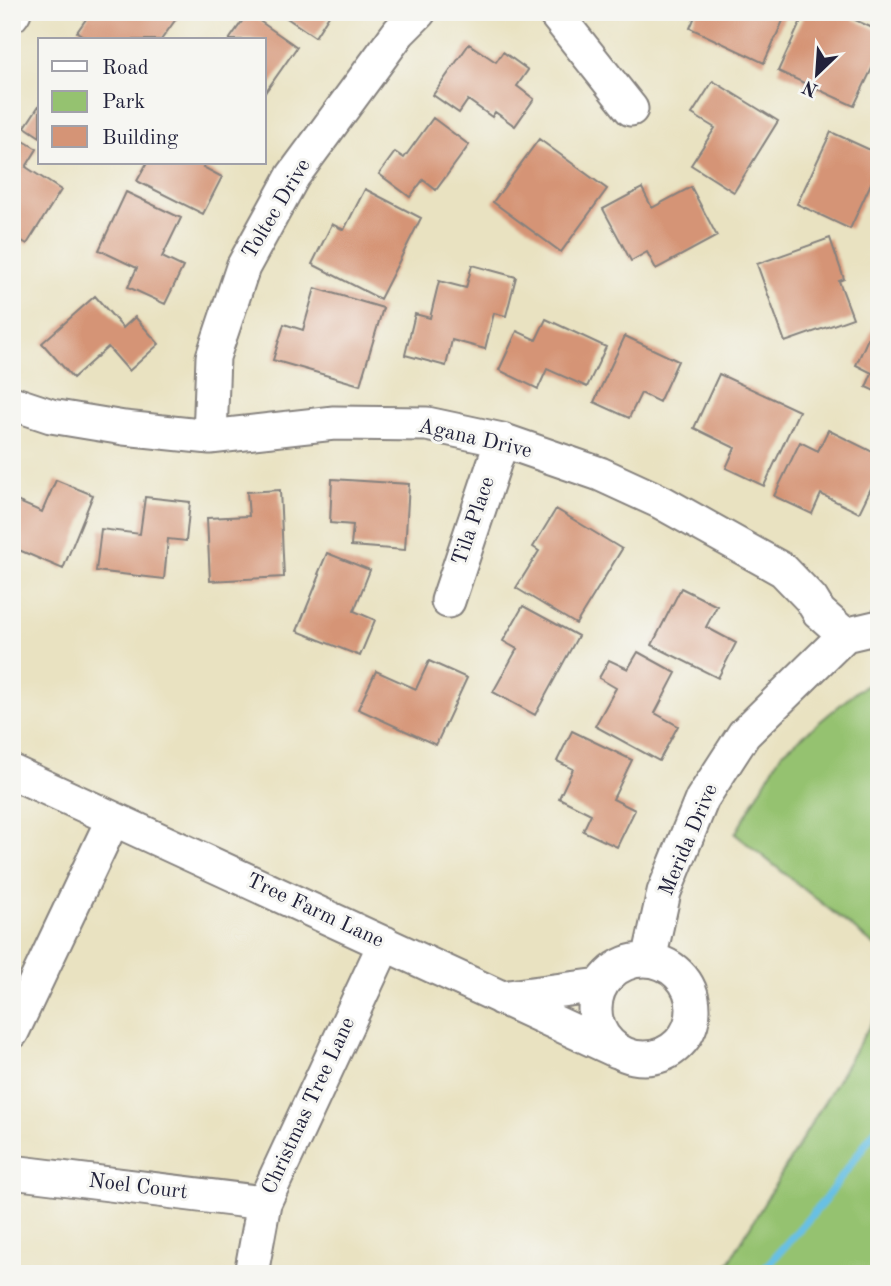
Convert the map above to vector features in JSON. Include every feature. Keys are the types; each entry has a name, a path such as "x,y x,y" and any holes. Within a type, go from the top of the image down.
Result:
{"street":[{"name":"Toltec Drive","path":"210,437 214,357 243,267 293,176 399,32 419,12"},
{"path":"554,12 631,109"},
{"name":"Agana Drive","path":"12,403 51,416 124,428 210,437 334,423 427,424 502,440 600,474 661,502 783,570 811,599 819,612 845,635"},
{"name":"Tila Place","path":"448,601 502,440"},
{"path":"845,635 879,627"},
{"name":"Merida Drive","path":"649,960 664,892 702,799 744,734 845,635"},
{"name":"Tree Farm Lane","path":"12,772 617,1051"},
{"path":"12,1032 113,819"},
{"name":"Christmas Tree Lane","path":"251,1274 264,1203 385,943"},
{"path":"649,960 676,971 685,982 691,993 693,1018 689,1030 674,1048 660,1056 638,1058 617,1051 606,1041 598,1028 595,999 600,985 621,965 649,960"},
{"path":"501,998 600,985"},
{"name":"Noel Court","path":"12,1172 264,1203"}],"green space":[{"path":"879,679 879,949 735,834 781,754 858,690"},
{"path":"879,1010 879,1274 722,1274"}],"building":[{"path":"91,12 181,12 162,38 87,38 77,32"},
{"path":"278,12 331,12 315,37"},
{"path":"697,12 787,12 764,63 690,28"},
{"path":"805,12 838,12 879,31 879,54 854,106 778,71"},
{"path":"248,13 297,47 266,91 266,38 230,38"},
{"path":"469,44 496,62 503,52 528,70 517,86 534,99 515,126 495,112 492,117 468,100 459,113 433,95"},
{"path":"713,81 778,121 734,192 691,165 715,128 692,114"},
{"path":"38,107 38,136 25,127"},
{"path":"433,118 469,145 436,190 423,180 410,197 379,174 395,152 404,158"},
{"path":"831,132 879,154 879,166 850,229 797,204"},
{"path":"12,134 37,149 26,167 61,190 27,244 12,235"},
{"path":"539,139 607,189 561,252 493,202"},
{"path":"146,164 205,164 203,167 222,177 203,214 137,181"},
{"path":"691,187 717,236 656,269 647,252 631,261 603,209 642,188 652,208"},
{"path":"365,189 421,218 380,299 312,264 332,224 344,230"},
{"path":"126,192 181,218 162,257 183,267 165,304 128,287 137,268 99,250"},
{"path":"830,238 844,279 839,281 853,318 785,342 757,264"},
{"path":"472,265 516,277 506,316 494,313 485,349 452,340 446,366 405,355 415,314 430,318 439,281 466,288"},
{"path":"315,288 383,308 360,385 273,360 284,324 303,330"},
{"path":"95,296 123,328 135,317 159,344 129,371 108,347 73,378 42,343"},
{"path":"879,314 879,393 866,387 872,373 856,365"},
{"path":"546,319 606,347 587,387 547,369 538,389 499,370 517,331 536,340"},
{"path":"625,336 678,361 659,402 641,393 629,418 594,402"},
{"path":"719,374 799,411 764,486 726,468 735,448 694,428"},
{"path":"828,430 879,455 879,472 859,513 821,494 812,514 774,496 800,442 818,451"},
{"path":"332,479 409,484 405,550 351,546 353,525 330,523"},
{"path":"56,480 93,495 63,569 12,547 12,499 42,512"},
{"path":"280,490 284,577 210,581 207,518 249,516 247,492"},
{"path":"145,497 190,502 186,541 168,539 164,579 96,571 101,529 140,534"},
{"path":"556,509 622,549 576,624 516,588 539,551 533,547"},
{"path":"327,553 370,570 354,611 375,620 360,656 297,631"},
{"path":"681,588 717,606 706,627 736,643 718,678 652,645"},
{"path":"523,606 578,636 535,715 493,692 517,649 503,641"},
{"path":"638,652 676,673 655,713 678,726 659,761 595,726 616,688 599,678 609,660 628,669"},
{"path":"429,661 467,678 436,745 358,709 376,671 416,689"},
{"path":"572,731 632,760 613,799 635,810 617,847 583,831 591,814 559,798 573,769 557,761"}],"waterway":[{"path":"760,1274 824,1201 879,1125"}]}
